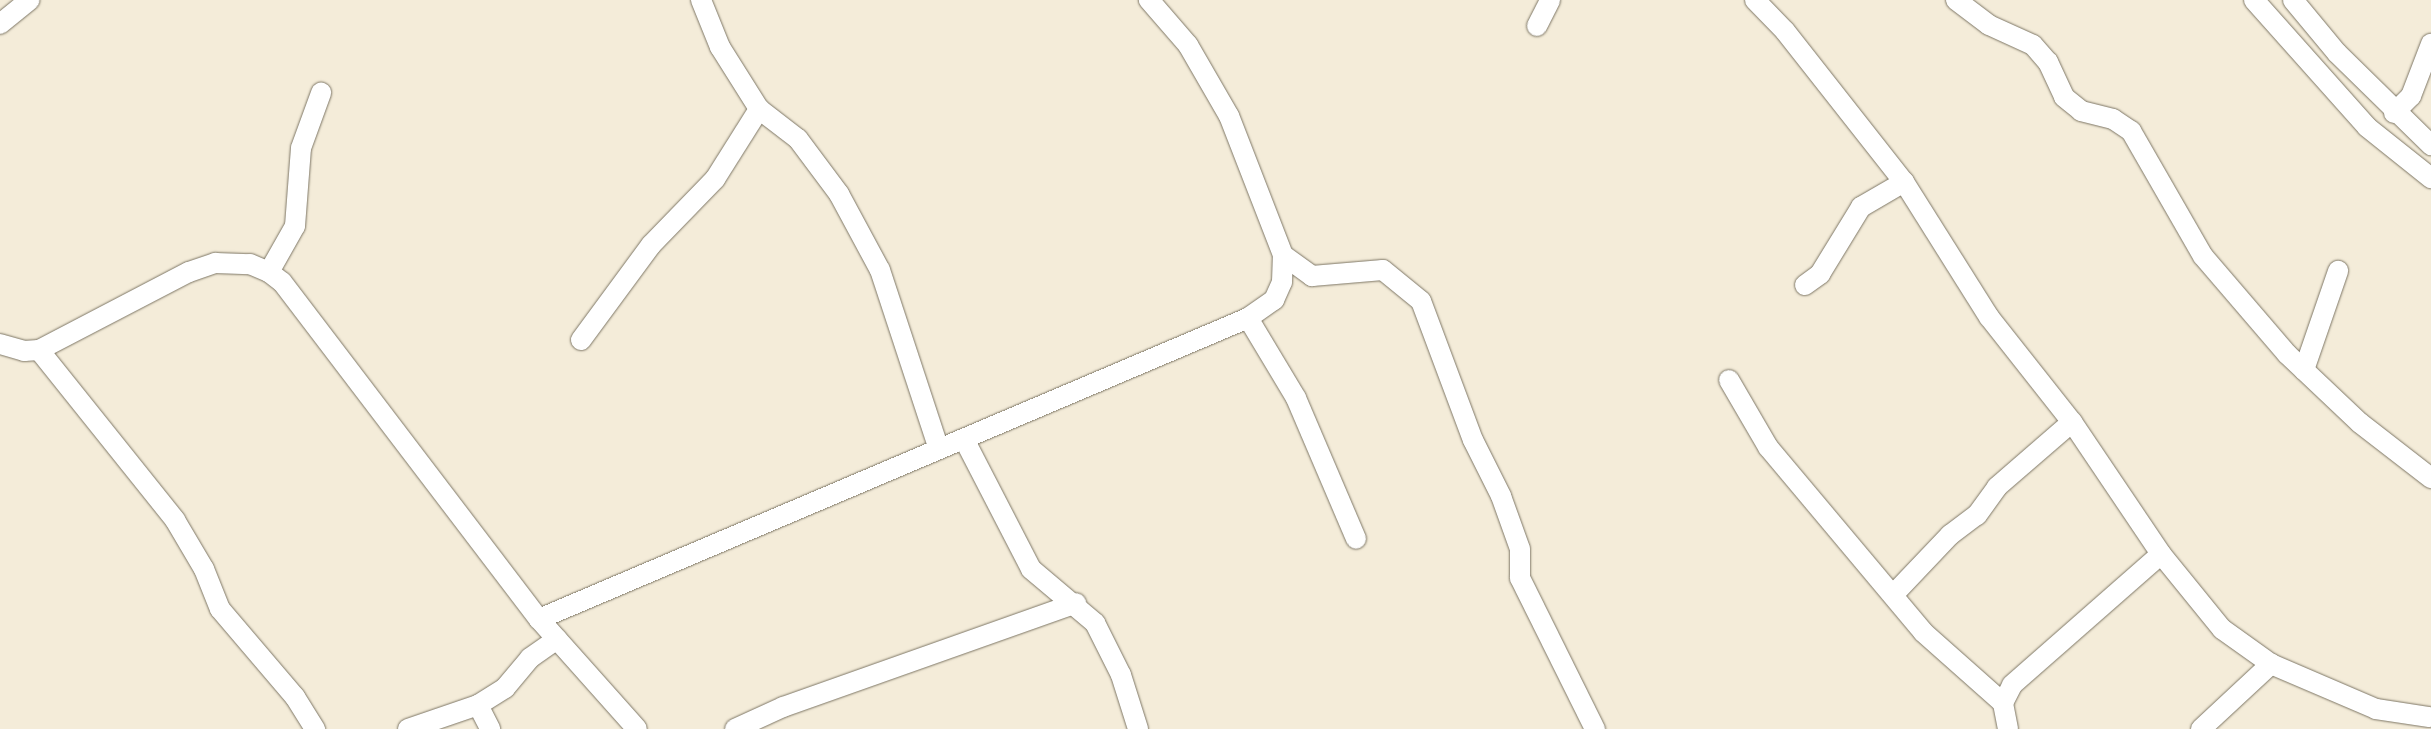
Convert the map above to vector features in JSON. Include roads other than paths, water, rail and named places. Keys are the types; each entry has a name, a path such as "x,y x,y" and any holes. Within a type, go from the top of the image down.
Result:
{"street":[{"path":"0,24 30,0"},
{"path":"701,0 720,47 759,110 798,139 839,194 880,270 939,450"},
{"path":"539,619 1248,318 1274,300 1282,282 1283,255 1230,116 1188,45 1149,0"},
{"path":"1537,26 1550,0"},
{"path":"1755,0 1785,31 1904,182 1989,317 2072,422 2161,554 2222,629 2271,664 2376,709 2429,720"},
{"path":"1956,0 1989,25 2034,45 2048,62 2064,97 2081,111 2113,119 2131,131 2204,256 2304,370 2360,423 2431,478"},
{"path":"2254,0 2366,127 2431,178"},
{"path":"2293,0 2394,112 2431,144"},
{"path":"2394,112 2411,96 2431,44"},
{"path":"268,272 295,226 300,148 321,93"},
{"path":"581,340 651,245 715,179 759,110"},
{"path":"1805,285 1820,274 1861,207 1904,182"},
{"path":"1283,255 1312,276 1384,270 1420,301 1473,440 1501,496 1520,549 1520,578 1595,729"},
{"path":"0,344 24,351 39,350 198,269 232,262 268,272 282,282 539,619 636,729"},
{"path":"2304,370 2338,271"},
{"path":"1248,318 1296,398 1356,539"},
{"path":"39,350 175,520 204,569 220,610 294,697 315,729"},
{"path":"1729,380 1768,447 1924,632 2003,704 2008,729"},
{"path":"1893,595 1950,535 1977,515 1997,486 2022,462 2072,422"},
{"path":"964,439 1030,569 1076,603 1108,643 1138,729"},
{"path":"2003,704 2012,685 2038,660 2161,554"},
{"path":"735,729 783,707 1076,603"},
{"path":"408,729 478,704 505,688 530,658 557,639"},
{"path":"2201,729 2271,664"},
{"path":"478,704 490,729"}]}
